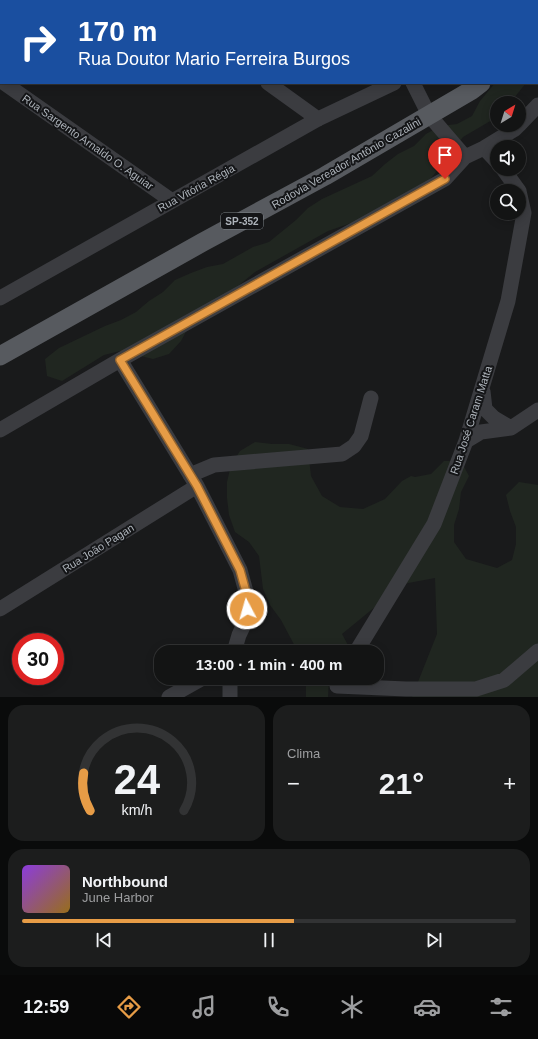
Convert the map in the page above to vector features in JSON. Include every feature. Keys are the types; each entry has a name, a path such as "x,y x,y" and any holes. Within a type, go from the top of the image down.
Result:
{"main road":[{"name":"Rodovia Vereador Antônio Cazalini","path":"0,356 203,242 325,176 472,90 480,84"}],"street":[{"name":"Rua Sargento Arnaldo O. Aguiar","path":"2,84 172,201"},
{"path":"269,84 318,119"},
{"name":"Rua Vitória Régia","path":"0,298 318,119 392,84"},
{"path":"414,84 429,115 465,157"},
{"path":"526,118 538,105"},
{"path":"0,430 120,360 445,179 465,157 484,148 510,132"},
{"path":"484,148 490,154"},
{"name":"Rua José Caram Matta","path":"360,645 434,524 466,441 508,301 523,220"},
{"path":"120,360 193,480 240,570 248,599 247,618 236,645"},
{"path":"482,387 484,409 494,418 511,428"},
{"name":"Rua João Pagan","path":"0,609 214,465 342,454 354,446 361,436 371,398"},
{"path":"466,441 481,432 511,428 538,410"},
{"path":"338,687 406,690 476,689 504,680 538,651"},
{"path":"170,697 191,685"},
{"path":"230,685 230,697"}],"shaded area":[{"path":"494,84 525,84 516,96 490,96 490,121 463,137 420,191 360,220 328,231 255,272 189,326 181,341 169,354 153,359 120,351 104,355 62,381 47,376 45,359 59,348 136,312 163,292 175,280 207,267 223,264 253,247 269,242 308,208 322,199 372,176 398,154 414,146 426,134 440,126 457,124 472,116 480,101"},
{"path":"255,442 289,444 308,449 311,476 322,496 340,507 363,509 385,499 402,481 411,476 415,477 431,474 444,461 461,461 469,476 461,492 459,509 454,525 454,542 466,559 497,568 512,560 516,544 516,527 506,495 519,482 538,485 538,697 412,697 437,634 435,578 403,584 342,634 348,645 294,645 281,620 270,605 263,589 259,556 249,542 235,532 229,515 227,482 231,465 240,451"},
{"path":"306,685 329,685 328,697 306,697"}],"route":[{"path":"247,609 248,599 240,570 197,486 120,360 445,179"}]}
